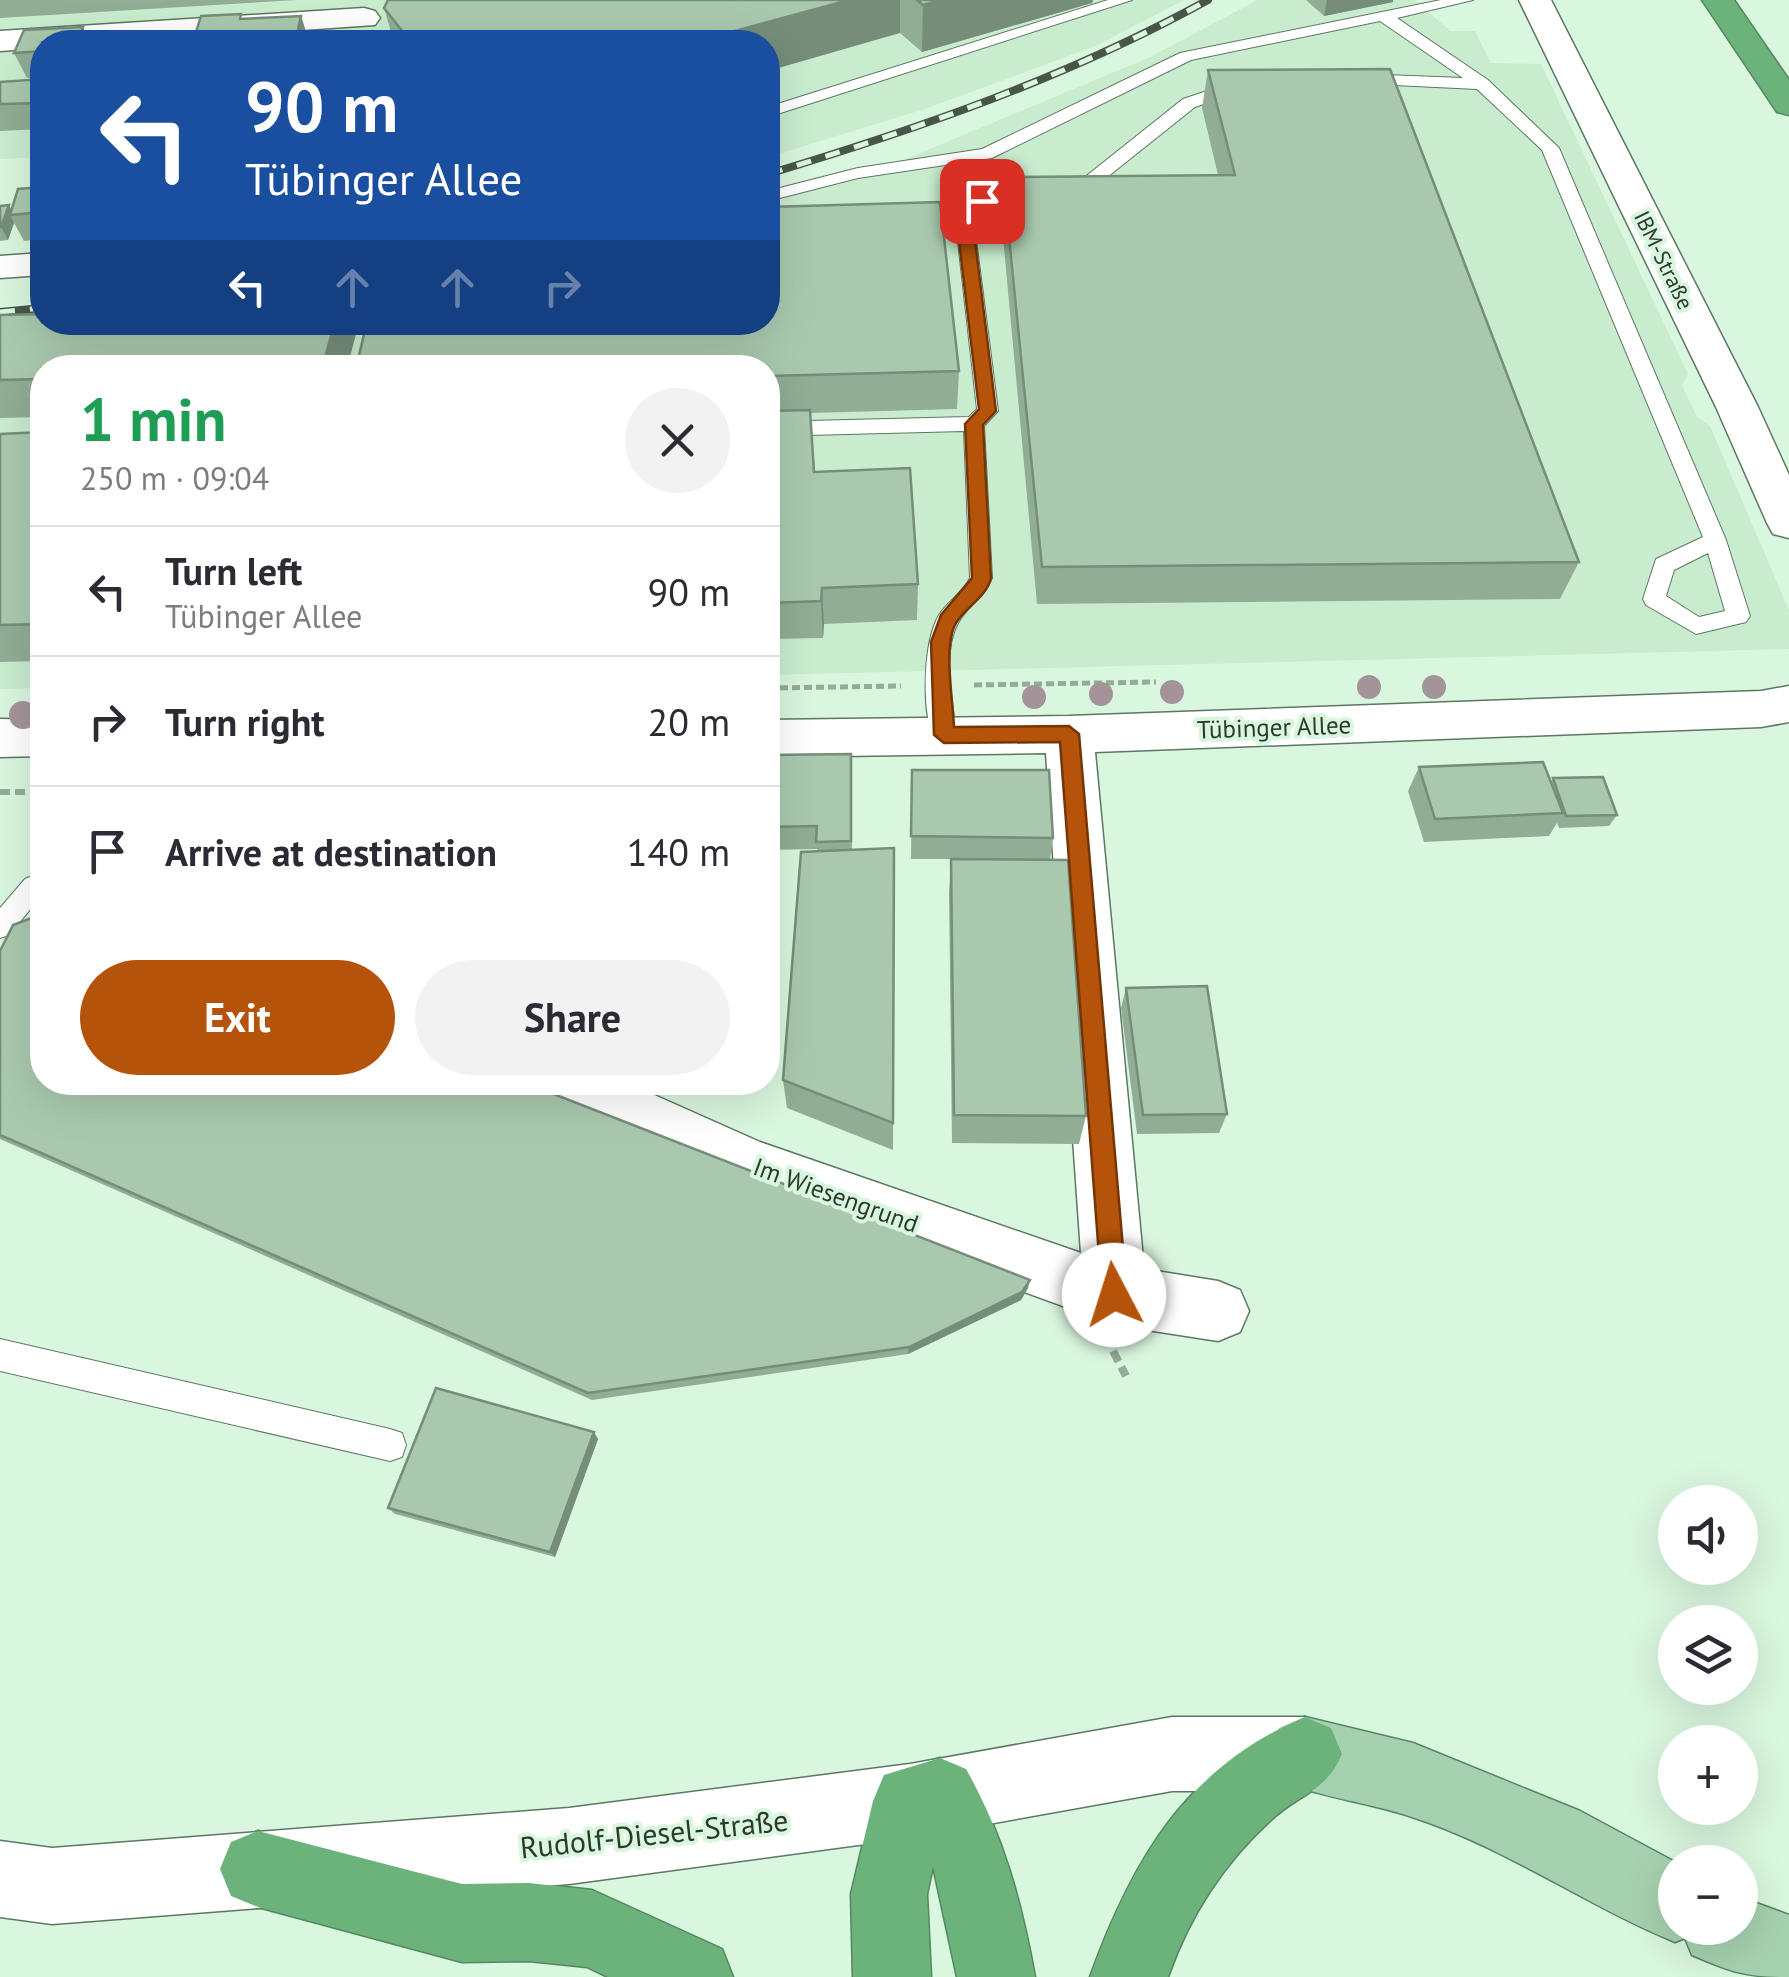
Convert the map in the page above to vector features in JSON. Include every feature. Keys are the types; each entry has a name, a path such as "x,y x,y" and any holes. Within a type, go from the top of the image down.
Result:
{"highway":[{"path":"1718,0 1789,105"},
{"path":"1746,0 1789,59"},
{"path":"1129,1977 1160,1907 1190,1858 1244,1793 1278,1766 1305,1754"},
{"path":"892,1977 890,1894 925,1798 951,1812 978,1886 996,1977"},
{"path":"258,1869 462,1922 529,1922 592,1928 694,1977"}],"main road":[{"path":"1305,1754 1413,1780 1553,1838 1658,1895"},
{"path":"1758,1942 1789,1954"}],"street":[{"name":"IBM-Straße","path":"1535,0 1737,407 1789,523"},
{"path":"190,30 363,20"},
{"path":"0,41 30,39"},
{"path":"0,267 30,265"},
{"name":"Tübinger Allee","path":"780,738 1069,734 1784,706"},
{"path":"1069,734 1114,1295"},
{"path":"0,738 30,738"},
{"name":"Im Wiesengrund","path":"592,1095 746,1164 1114,1295 1218,1311"},
{"name":"Rudolf-Diesel-Straße","path":"0,1880 52,1886 569,1846 925,1798 1172,1754 1305,1754"}],"lane":[{"path":"780,108 1124,0"},
{"path":"780,193 858,173 986,154 1186,56 1465,0"},
{"path":"1383,16 1482,84 1550,148 1715,540 1738,616 1696,626 1654,599 1664,564 1715,540"},
{"path":"1348,78 1482,84"},
{"path":"780,429 974,424 988,411 965,224 970,210 996,197 1075,194 1189,104 1215,91 1260,81"},
{"path":"944,735 940,642 948,620 979,586 981,578 974,424"},
{"path":"0,927 30,892"},
{"path":"0,1355 390,1445"}],"path":[{"path":"0,792 30,792"}],"shaded area":[{"path":"0,0 1184,0 1098,45 925,109 780,153 780,30 30,30 30,158 0,159"},
{"path":"1258,0 1415,0 1450,31 1475,31 1491,63 1541,64 1688,374 1682,385 1697,417 1710,426 1789,610 1789,649 780,675 780,355 30,355 30,688 0,689 0,335 30,331 30,335 780,335 780,197 860,178 1148,58"}],"building":[{"path":"388,0 849,0 738,30 401,30 384,8"},
{"path":"201,16 301,16 298,30 197,30"},
{"path":"83,27 30,30 30,52 14,53 24,30"},
{"path":"1390,69 1579,562 1042,567 1003,177 1235,175 1208,70"},
{"path":"30,80 30,103 0,104 0,82"},
{"path":"30,188 30,213 10,215 18,189"},
{"path":"940,202 959,371 780,376 780,355 359,355 364,335 780,335 780,207"},
{"path":"9,205 1,227 0,227 0,206"},
{"path":"30,314 30,335 331,335 326,355 30,355 30,379 0,380 0,315"},
{"path":"810,410 814,472 910,468 918,584 822,588 821,601 780,603 780,411"},
{"path":"30,433 30,624 0,625 0,434"},
{"path":"851,754 851,841 816,842 817,826 780,827 780,755"},
{"path":"1543,762 1563,813 1435,819 1419,767"},
{"path":"912,770 1049,770 1053,838 911,836"},
{"path":"1603,777 1617,815 1566,816 1553,778"},
{"path":"894,848 893,1123 783,1080 801,852"},
{"path":"951,859 1068,860 1086,1116 954,1115"},
{"path":"30,919 30,1095 556,1095 1030,1280 1022,1292 909,1347 588,1393 0,1135 0,951 13,925"},
{"path":"1207,986 1227,1114 1143,1115 1126,988"},
{"path":"436,1388 594,1432 550,1552 388,1508"}],"railway":[{"path":"780,170 993,99 1102,53 1208,0"},
{"path":"0,312 30,309"}],"route":[{"path":"982,201 970,210 965,224 988,411 974,424 981,578 979,586 962,600 948,620 940,642 944,735 1069,734 1114,1295"}]}
